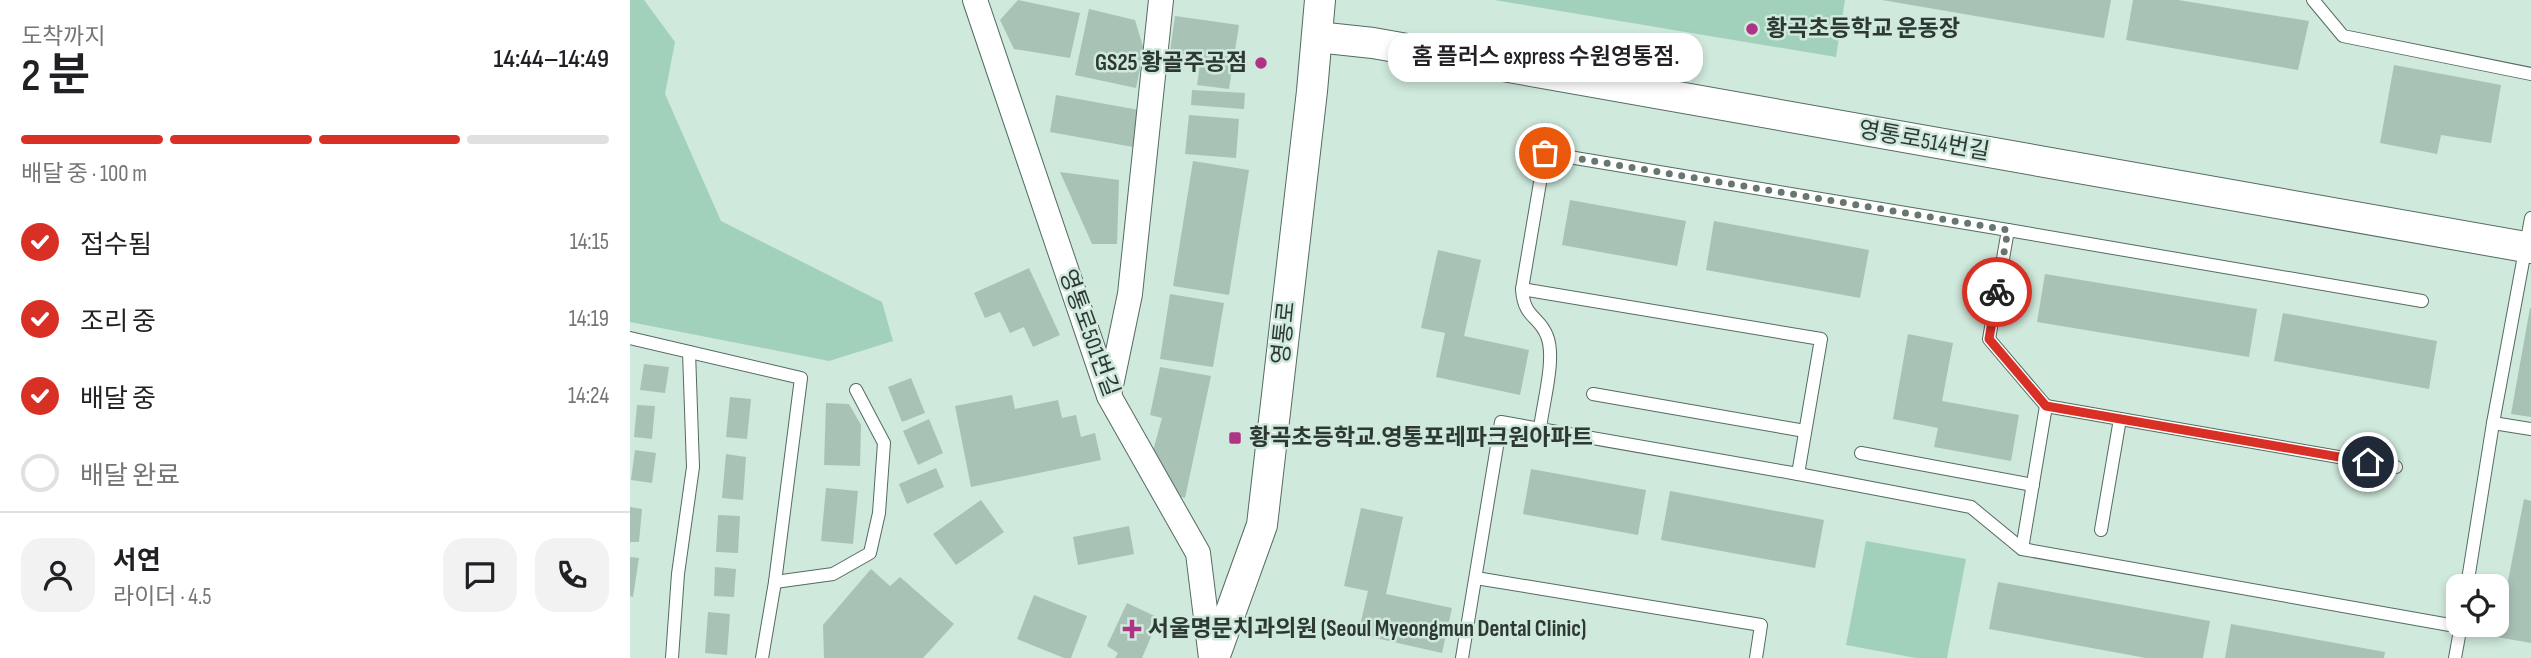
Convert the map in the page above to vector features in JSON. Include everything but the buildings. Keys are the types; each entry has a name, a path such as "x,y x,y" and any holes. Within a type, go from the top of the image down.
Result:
{"street":[{"name":"영통로501번길","path":"975,0 1109,396 1198,553 1213,658"},
{"name":"영통로","path":"1213,658 1262,525 1320,0"},
{"path":"1109,396 1130,294 1155,1"},
{"name":"영통로514번길","path":"1317,37 1373,43 2529,248"}],"lane":[{"path":"2313,0 2343,36 2531,74"},
{"path":"1540,428 1551,348 1546,332 1529,314 1523,302 1522,289 1545,153 2422,301"},
{"path":"2469,574 2493,422 2529,248 2531,218"},
{"path":"2008,230 1989,339 2046,406 2396,467"},
{"path":"1522,289 1821,339 1798,474"},
{"path":"630,338 801,378 775,582 762,658"},
{"path":"672,658 678,574 694,467 690,352"},
{"path":"775,582 833,574 870,553 879,513 884,443 856,390"},
{"path":"1592,394 1805,431"},
{"path":"2022,549 2046,406"},
{"path":"2101,530 2120,419"},
{"path":"1462,658 1502,422 1971,507 2022,549 2446,623"},
{"path":"2493,422 2531,429"},
{"path":"1861,453 2033,485"},
{"path":"1476,578 1761,625 1756,658"},
{"path":"2455,658 2459,637"}],"green space":[{"path":"630,0 644,0 675,42 665,94 721,221 882,302 893,341 829,361 630,322"},
{"name":"황곡초등학교 운동장","path":"1494,0 1845,0 1836,57"},
{"path":"1866,541 1966,559 1947,658 1916,658 1846,645"}],"way so far":[{"path":"1545,153 2008,230 1997,292"}],"place":[{"name":"황곡초등학교 운동장","path":"1752,29"},
{"name":"GS25 황골주공점","path":"1261,63"},
{"name":"홈 플러스 express 수원영통점.","path":"1545,153"},
{"name":"황곡초등학교.영통포레파크원아파트","path":"1235,438"},
{"name":"서울명문치과의원 (Seoul Myeongmun Dental Clinic)","path":"1132,629"}],"route":[{"path":"1997,292 1989,339 2046,406 2368,462"}]}
